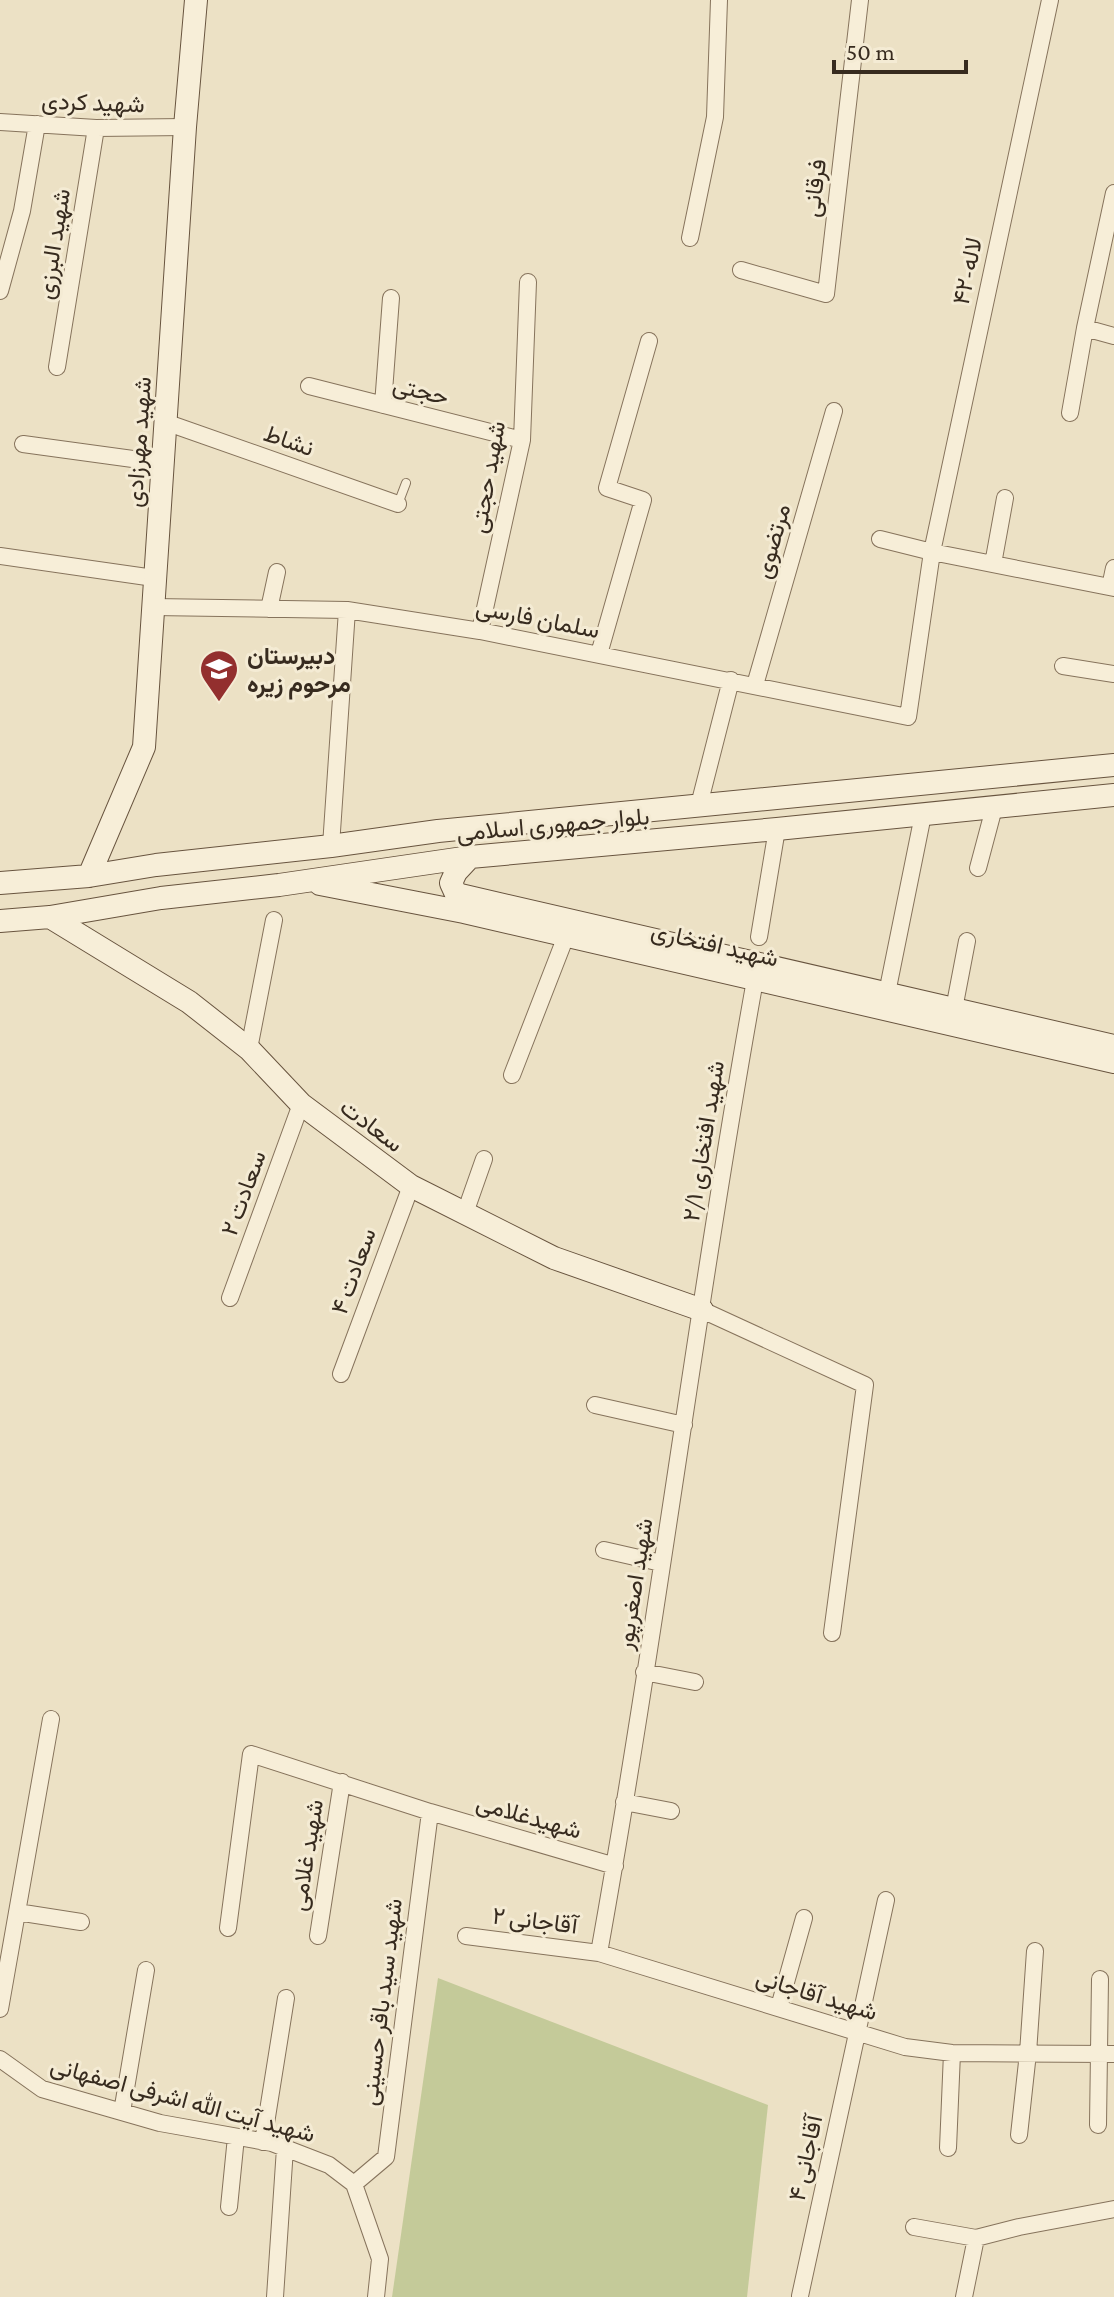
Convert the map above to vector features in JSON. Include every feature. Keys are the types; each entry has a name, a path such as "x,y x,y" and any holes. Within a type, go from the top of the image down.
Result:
{"street":[{"name":"شهید مهرزادی","path":"89,876 144,747 196,0"},
{"path":"690,238 715,117 719,0"},
{"name":"فرقانی","path":"741,270 826,294 860,0"},
{"name":"لاله-۴۲","path":"908,717 932,552 1050,0"},
{"name":"شهید کردی","path":"0,122 96,128 185,127"},
{"path":"0,291 22,211 37,124"},
{"name":"شهید البرزی","path":"57,367 96,128"},
{"path":"1070,413 1114,193"},
{"name":"شهید حجتی","path":"480,631 522,440 528,282"},
{"path":"383,405 391,298"},
{"path":"1085,328 1114,336"},
{"path":"599,654 643,500 607,488 649,341"},
{"name":"حجتی","path":"309,386 522,440"},
{"name":"مرتضوی","path":"755,685 834,411"},
{"name":"نشاط","path":"165,422 398,504"},
{"path":"23,444 162,463"},
{"path":"993,564 1005,498"},
{"path":"880,539 1112,587 1114,568"},
{"path":"0,556 154,578"},
{"path":"269,609 277,572"},
{"name":"سلمان فارسی","path":"153,607 347,610 480,631 908,717"},
{"path":"331,846 347,610"},
{"path":"1063,666 1114,674"},
{"path":"699,805 731,680"},
{"name":"بلوار جمهوری اسلامی","path":"0,883 89,876 438,831 1114,765"},
{"name":"بلوار جمهوری اسلامی","path":"0,921 50,917 161,898 470,857 1114,795"},
{"path":"978,868 994,808"},
{"path":"887,993 923,815"},
{"path":"759,937 777,829"},
{"path":"225,857 214,862 210,874 214,885 225,890"},
{"path":"470,857 456,872 451,883 456,894 469,906 887,993 1114,1047"},
{"path":"156,865 166,869 172,879 170,891 161,898"},
{"name":"شهید افتخاری","path":"303,881 469,906 566,936 755,980 1114,1047"},
{"name":"سعادت","path":"50,917 189,1002 249,1049 301,1104 411,1186 554,1258 702,1310"},
{"path":"249,1049 274,920"},
{"path":"512,1075 566,936"},
{"path":"954,1009 967,941"},
{"name":"شهید افتخاری ۲/۱","path":"702,1310 724,1153 755,980"},
{"name":"سعادت ۲","path":"230,1298 301,1104"},
{"path":"465,1213 484,1159"},
{"name":"سعادت ۴","path":"341,1374 411,1186"},
{"path":"702,1310 865,1385 832,1633"},
{"name":"شهید اصغرپور","path":"615,1866 702,1310"},
{"path":"595,1405 684,1425"},
{"path":"604,1550 661,1563"},
{"path":"644,1672 695,1682"},
{"path":"0,2009 51,1719"},
{"name":"شهیدغلامی","path":"228,1928 251,1754 430,1812 615,1866"},
{"name":"شهید غلامی","path":"318,1936 342,1782"},
{"path":"624,1802 671,1811"},
{"name":"شهید سید باقر حسینی","path":"354,2184 386,2157 430,1812"},
{"path":"599,1953 615,1866"},
{"name":"آقاجانی ۴","path":"800,2296 886,1900"},
{"path":"17,1912 81,1922"},
{"path":"779,2007 804,1918"},
{"name":"آقاجانی ۲","path":"466,1936 599,1953"},
{"path":"1019,2135 1035,1951"},
{"name":"شهید آقاجانی","path":"599,1953 905,2047 952,2053 1106,2054"},
{"path":"122,2112 146,1970"},
{"path":"1098,2125 1106,2054 1100,1979"},
{"path":"263,2142 286,1998"},
{"path":"948,2148 952,2053"},
{"name":"شهید آیت الله اشرفی اصفهانی","path":"0,2059 42,2089 160,2123 285,2148 329,2165 354,2184"},
{"path":"229,2207 236,2137"},
{"path":"275,2297 285,2148"},
{"path":"354,2184 380,2259 376,2297"},
{"path":"914,2227 976,2238 1114,2209"},
{"path":"964,2297 976,2238"}],"lane":[{"path":"398,504 406,483"}],"green space":[{"path":"438,1978 768,2105 747,2297 392,2297"}],"place":[{"name":"دبیرستان مرحوم زیره","path":"219,703"}]}
